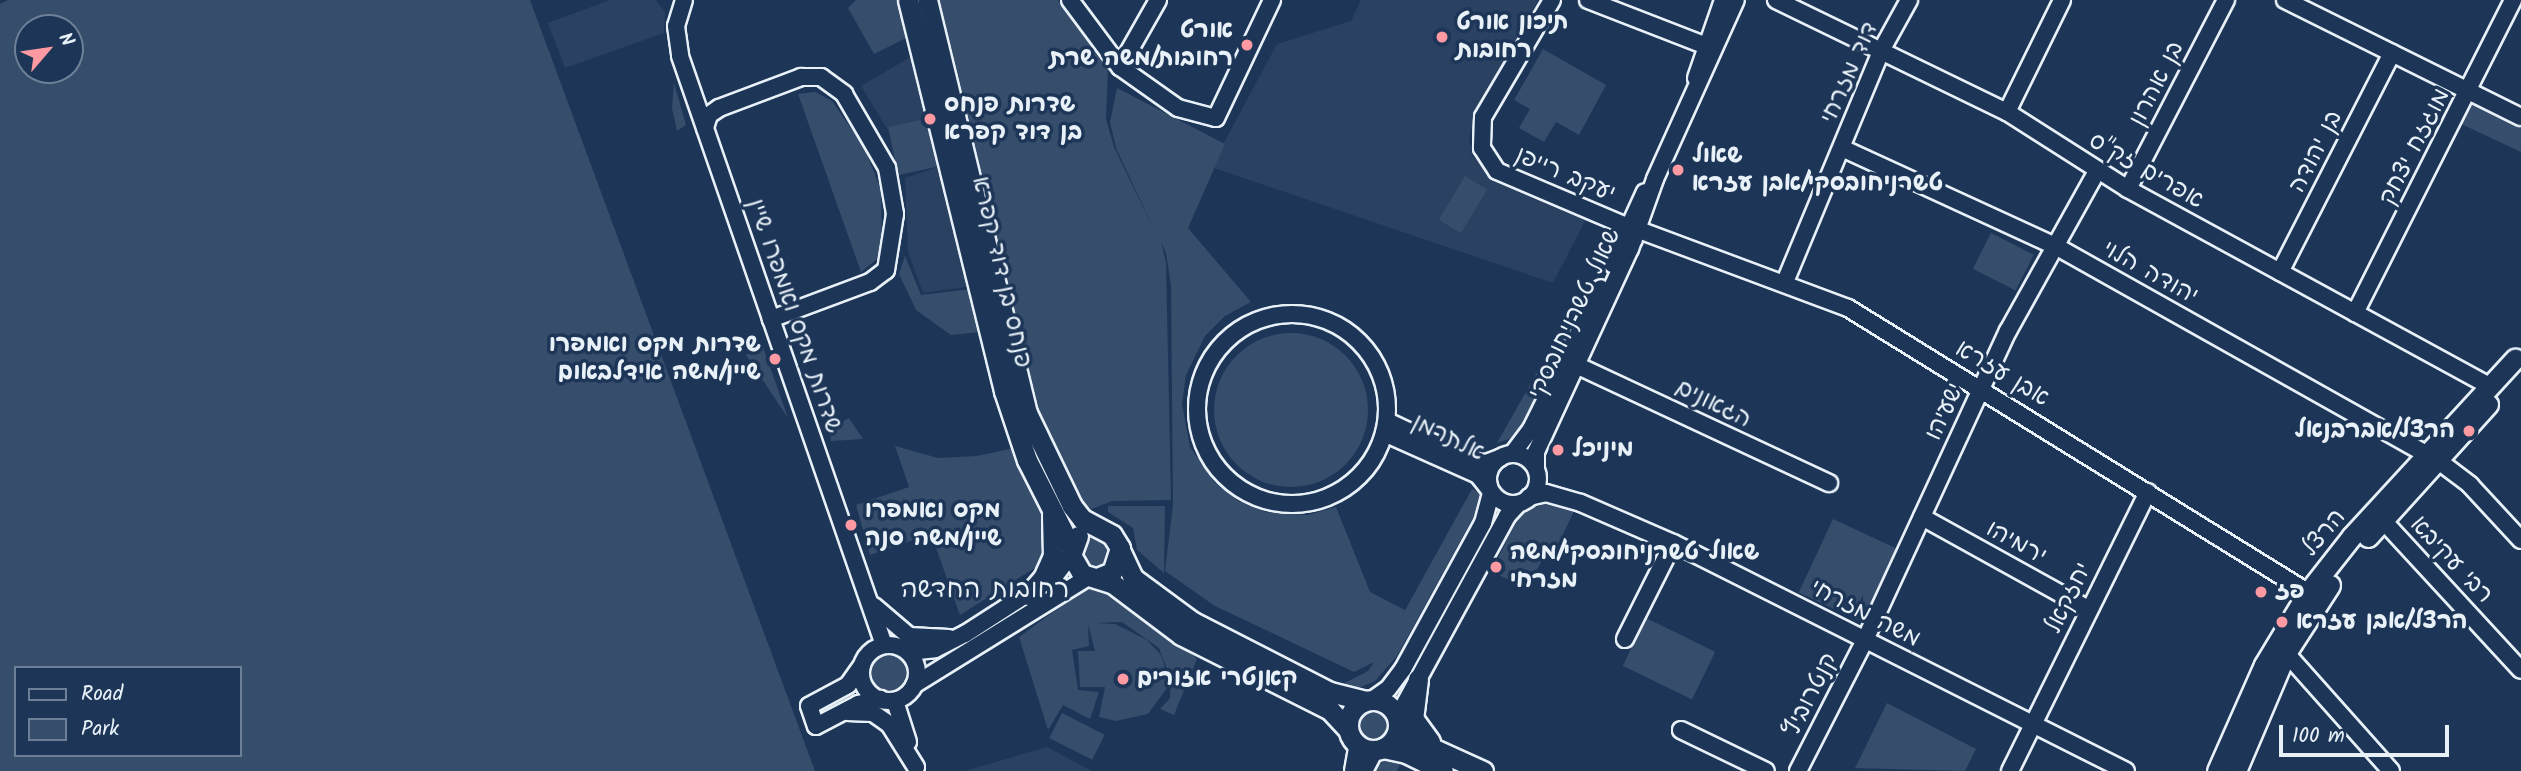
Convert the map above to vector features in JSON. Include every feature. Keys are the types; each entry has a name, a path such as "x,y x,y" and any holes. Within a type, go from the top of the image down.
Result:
{"main road":[{"name":"פנחס בן דוד קפרא","path":"908,0 997,368 1023,449 1071,551"},
{"name":"פנחס בן דוד קפרא","path":"927,0 1027,413 1063,492 1082,519 1100,529"},
{"name":"הרצל","path":"2433,459 2518,354"},
{"name":"הרצל","path":"2217,771 2270,654 2379,517 2489,402 2518,354"},
{"path":"1028,595 1050,566 1055,546 1054,524 1044,494"},
{"path":"1447,763 1412,738 1397,720 1390,706 1330,692 1193,622 1133,578 1112,536 1100,529 1079,534 1071,551 1076,569 1093,578 1112,583 1198,646 1330,710 1366,743 1447,763 1483,771"},
{"path":"1093,578 1112,572 1119,548"},
{"name":"הרצל","path":"2236,771 2286,653 2314,596"},
{"path":"1418,679 1414,724 1447,763"},
{"path":"1366,743 1350,715 1368,701"},
{"path":"1366,743 1396,735 1397,720"}],"street":[{"name":"שדרות מקס ואמפרו שיין","path":"684,0 676,26 680,56 884,645"},
{"path":"1070,0 1120,67 1178,108 1216,118 1272,0"},
{"path":"1120,67 1158,0"},
{"name":"יעקב רייפן","path":"1552,0 1483,117 1482,148 1490,165 1507,177 1634,232"},
{"path":"1588,0 1704,45"},
{"name":"שאול טשרניחובסקי","path":"1691,97 1704,45 1723,0"},
{"name":"שאול טשרניחובסקי","path":"1537,469 1536,452 1578,366 1655,179 1736,0"},
{"name":"אפרים זק\"ס","path":"1776,0 1882,49 2007,112 2128,189 2490,386"},
{"name":"דוד מזרחי","path":"1785,282 1882,49 1909,0"},
{"path":"2007,112 2062,0"},
{"name":"בן אהרון","path":"2128,189 2226,0"},
{"path":"2285,0 2521,117"},
{"name":"מוגזח יצחק","path":"2355,313 2513,0"},
{"name":"בן יהודה","path":"2280,272 2392,53"},
{"path":"705,128 709,115 719,108 801,77 830,80 862,120 890,178 895,214 886,270 870,282 771,319"},
{"path":"694,97 706,108 719,108"},
{"name":"יהודה הלוי","path":"1842,148 2057,247 2433,459 2470,485 2521,540"},
{"name":"ישעיהו","path":"1865,640 1981,387 2096,170"},
{"name":"שאול טשרניחובסקי","path":"1507,455 1554,386 1634,232"},
{"name":"אבן עזרא","path":"1634,232 1785,282 1848,308 1981,387 2314,596"},
{"name":"אלתרמן","path":"1300,314 1335,324 1362,344 1384,384 1386,427 1371,464 1350,485 1317,501 1281,504 1246,493 1217,469 1200,436 1197,399 1208,364 1231,335 1264,318 1300,314"},
{"name":"הגאונים","path":"1578,366 1829,483"},
{"name":"אלתרמן","path":"1386,427 1470,460 1486,463 1507,455"},
{"name":"אלתרמן","path":"1386,427 1478,475 1490,491"},
{"path":"1368,701 1388,689 1406,663 1483,523 1490,491 1490,467 1507,455 1524,454 1537,469 1537,486 1523,500 1418,679 1397,720"},
{"name":"משה מזרחי","path":"1537,469 1581,502"},
{"path":"1490,491 1503,503 1523,500"},
{"name":"יחזקאל","path":"2010,771 2147,492"},
{"name":"משה מזרחי","path":"1523,500 1546,493 1581,502 1673,543 2126,771"},
{"name":"ירמיהו","path":"1922,517 2088,609"},
{"name":"רבי עקיבא","path":"2379,517 2521,670"},
{"path":"1625,639 1673,543"},
{"path":"1071,551 1055,576 965,634 935,649 908,652 884,645 863,663 848,685 809,706 816,726 841,713 887,700 1093,578"},
{"path":"864,588 882,616 909,636 933,639 965,634"},
{"name":"קנטרוביץ","path":"1798,771 1865,640"},
{"path":"908,652 917,668 915,685"},
{"path":"2286,653 2391,771"},
{"path":"863,663 862,681 887,700 917,769"},
{"path":"841,713 880,717 898,734 917,769"},
{"path":"1681,730 1766,771"},
{"path":"1353,771 1366,743"},
{"path":"1364,771 1366,743"}],"shaded area":[{"path":"610,0 656,0 665,12 664,33 565,68 548,23"},
{"path":"1361,0 1538,0 1476,111 1469,138 1472,156 1586,219 1553,283 1211,167 1277,44 1351,21"},
{"path":"919,52 935,117 889,132 861,86"},
{"path":"945,165 971,286 923,293 908,252 905,178"},
{"path":"1047,747 1092,771 965,771"}],"green space":[{"path":"8,0 530,0 815,771 0,771 0,4"},
{"path":"856,0 897,0 910,36 874,54 848,8"},
{"path":"937,0 1058,0 1108,67 1106,119 1114,147 1156,234 1116,148 1110,122 1117,88 1225,144 1188,228 1251,302 1225,316 1205,336 1186,375 1182,404 1190,447 1215,483 1238,501 1265,512 1308,515 1336,507 1370,592 1405,610 1393,632 1472,489 1485,496 1397,656 1375,681 1361,687 1337,687 1368,671 1374,662 1354,672 1215,606 1165,571 1173,505 1171,286 1166,253 1161,242 1166,262 1171,500 1112,501 1092,509 1067,491 1020,363"},
{"path":"1543,49 1606,85 1579,135 1556,122 1544,142 1519,128 1530,109 1514,100"},
{"path":"674,83 686,125 677,131 672,108"},
{"path":"815,92 832,101 864,147 881,190 882,255 861,272 798,94"},
{"path":"2470,99 2521,122 2521,152 2459,123"},
{"path":"935,117 945,165 898,175 888,127"},
{"path":"1465,176 1487,189 1461,233 1439,220"},
{"path":"1991,233 2034,255 2016,290 1973,269"},
{"path":"905,256 921,295 971,289 981,332 951,335 916,310 899,274"},
{"path":"1562,328 1572,341 1562,364 1512,438 1497,443"},
{"path":"1291,333 1320,339 1345,356 1362,381 1368,410 1362,439 1345,464 1320,481 1291,487 1262,481 1237,464 1220,439 1214,410 1220,381 1237,356 1262,339"},
{"path":"763,347 788,418 746,355"},
{"path":"849,418 863,439 831,441 829,428"},
{"path":"895,446 938,458 977,456 1014,448 1046,524 1044,555 1038,566 960,615 931,534 870,555 856,505 909,487"},
{"path":"1555,501 1575,509 1557,547 1550,544 1528,588 1491,572 1518,518 1526,510"},
{"path":"1108,506 1165,506 1164,573 1137,550 1133,528 1108,512"},
{"path":"1833,519 1896,549 1862,622 1799,592"},
{"path":"1095,536 1107,540 1111,552 1107,564 1095,568 1083,564 1079,552 1083,540"},
{"path":"1100,588 1182,643 1197,659 1174,715 1160,709 1170,698 1171,680 1159,648 1122,622 1095,623 1115,624 1147,640 1161,655 1167,688 1148,714 1116,721 1099,717 1105,687 1080,687 1078,651 1095,651 1088,624 1089,646 1072,650 1078,690 1099,692 1090,719 1063,705 1048,730 1019,637 1083,590"},
{"path":"1646,618 1715,652 1692,699 1623,666"},
{"path":"889,650 906,656 912,673 906,690 889,696 872,690 866,673 872,656"},
{"path":"1887,703 1976,749 1965,771 1855,768"},
{"path":"1373,704 1387,709 1392,723 1387,737 1373,742 1359,737 1354,723 1359,709"},
{"path":"1062,713 1105,735 1092,760 1049,738"},
{"path":"1387,759 1401,762 1397,771 1371,771"}],"place":[{"name":"תיכון אורט רחובות","path":"1442,37"},
{"name":"אורט רחובות/משה שרת","path":"1247,45"},
{"name":"שדרות פנחס בן דוד קפרא","path":"930,119"},
{"name":"שאול טשרניחובסקי/אבן עזרא","path":"1678,170"},
{"name":"שדרות מקס ואמפרו שיין/משה אידלבאום","path":"775,359"},
{"name":"הרצל/אברבנאל","path":"2469,431"},
{"name":"מיניכל","path":"1558,450"},
{"name":"מקס ואמפרו שיין/משה סנה","path":"851,525"},
{"name":"שאול טשרניחובסקי/משה מזרחי","path":"1496,567"},
{"name":"פז","path":"2261,592"},
{"name":"הרצל/אבן עזרא","path":"2282,622"},
{"name":"קאנטרי אזורים","path":"1123,679"}],"district":[{"name":"רחובות החדשה","path":"985,591"}]}
